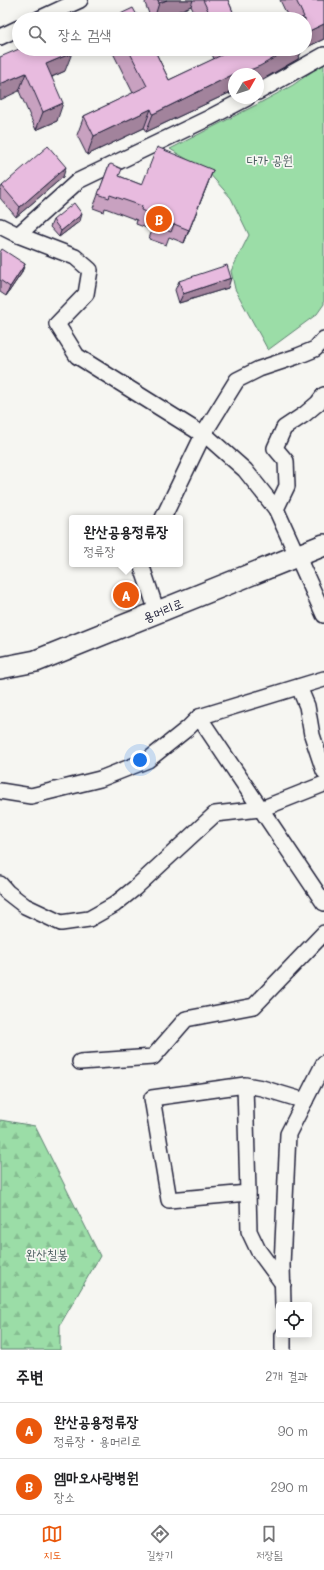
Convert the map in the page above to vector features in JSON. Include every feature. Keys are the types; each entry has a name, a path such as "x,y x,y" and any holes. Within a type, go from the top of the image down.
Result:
{"street":[{"path":"54,12 80,0"},
{"path":"0,37 12,31"},
{"path":"264,89 324,55"},
{"path":"18,235 78,181 236,104"},
{"path":"0,226 18,235 75,257 90,270 86,294 57,324 77,356 210,439 244,470 276,509 324,615"},
{"path":"164,515 203,435 237,380 259,369 298,356 321,345"},
{"path":"276,509 287,486 286,461 275,448 284,428 305,414 318,403 324,395"},
{"name":"용머리로","path":"0,668 36,662 324,545"},
{"path":"142,567 157,612"},
{"path":"0,791 31,796 100,779 148,760 200,717 324,679"},
{"path":"298,687 307,706 312,735 324,771"},
{"path":"200,717 324,903"},
{"path":"0,884 7,892 25,906 62,923 90,919 114,905 135,888 215,814 261,809 324,784"},
{"path":"80,1062 153,1057 186,1019 254,1006 324,933"},
{"path":"283,1302 288,1134 324,1063"},
{"path":"248,1193 169,1200 152,1098 245,1085 262,1088 305,1101"},
{"path":"245,1085 249,1231 258,1250 283,1284"},
{"path":"283,1338 283,1350"}],"green space":[{"name":"다가 공원","path":"324,63 324,304 317,314 268,350 235,289 231,271 249,235 231,198 208,172 170,149 258,104 264,104 264,101 293,85"},
{"name":"완산칠봉","path":"0,1120 35,1126 100,1256 60,1325 60,1350 0,1350"}],"building":[{"path":"158,0 167,0 159,3"},
{"path":"203,0 228,0 233,12 209,12"},
{"path":"296,0 324,0 324,24 312,30 312,12 302,12"},
{"path":"133,8 135,12 125,12"},
{"path":"12,52 12,56 65,56 46,64 63,103 43,112 26,73 0,84 0,57"},
{"path":"132,56 157,56 169,80 220,56 278,56 255,68 228,68 228,77 153,114 151,109 94,136 84,116 147,86"},
{"path":"48,146 66,167 20,207 2,186"},
{"path":"157,147 213,170 189,230 174,224 171,232 154,225 157,217 141,210 142,206 110,195 109,198 98,194 109,165 111,164 122,169 119,176 142,185"},
{"path":"74,203 82,214 61,231 53,220"},
{"path":"2,249 25,264 10,287 0,280 0,252"},
{"path":"227,265 231,278 183,294 179,281"}],"place":[{"name":"엠마오사랑병원","path":"159,219"},
{"name":"완산공용정류장","path":"126,595"}]}
